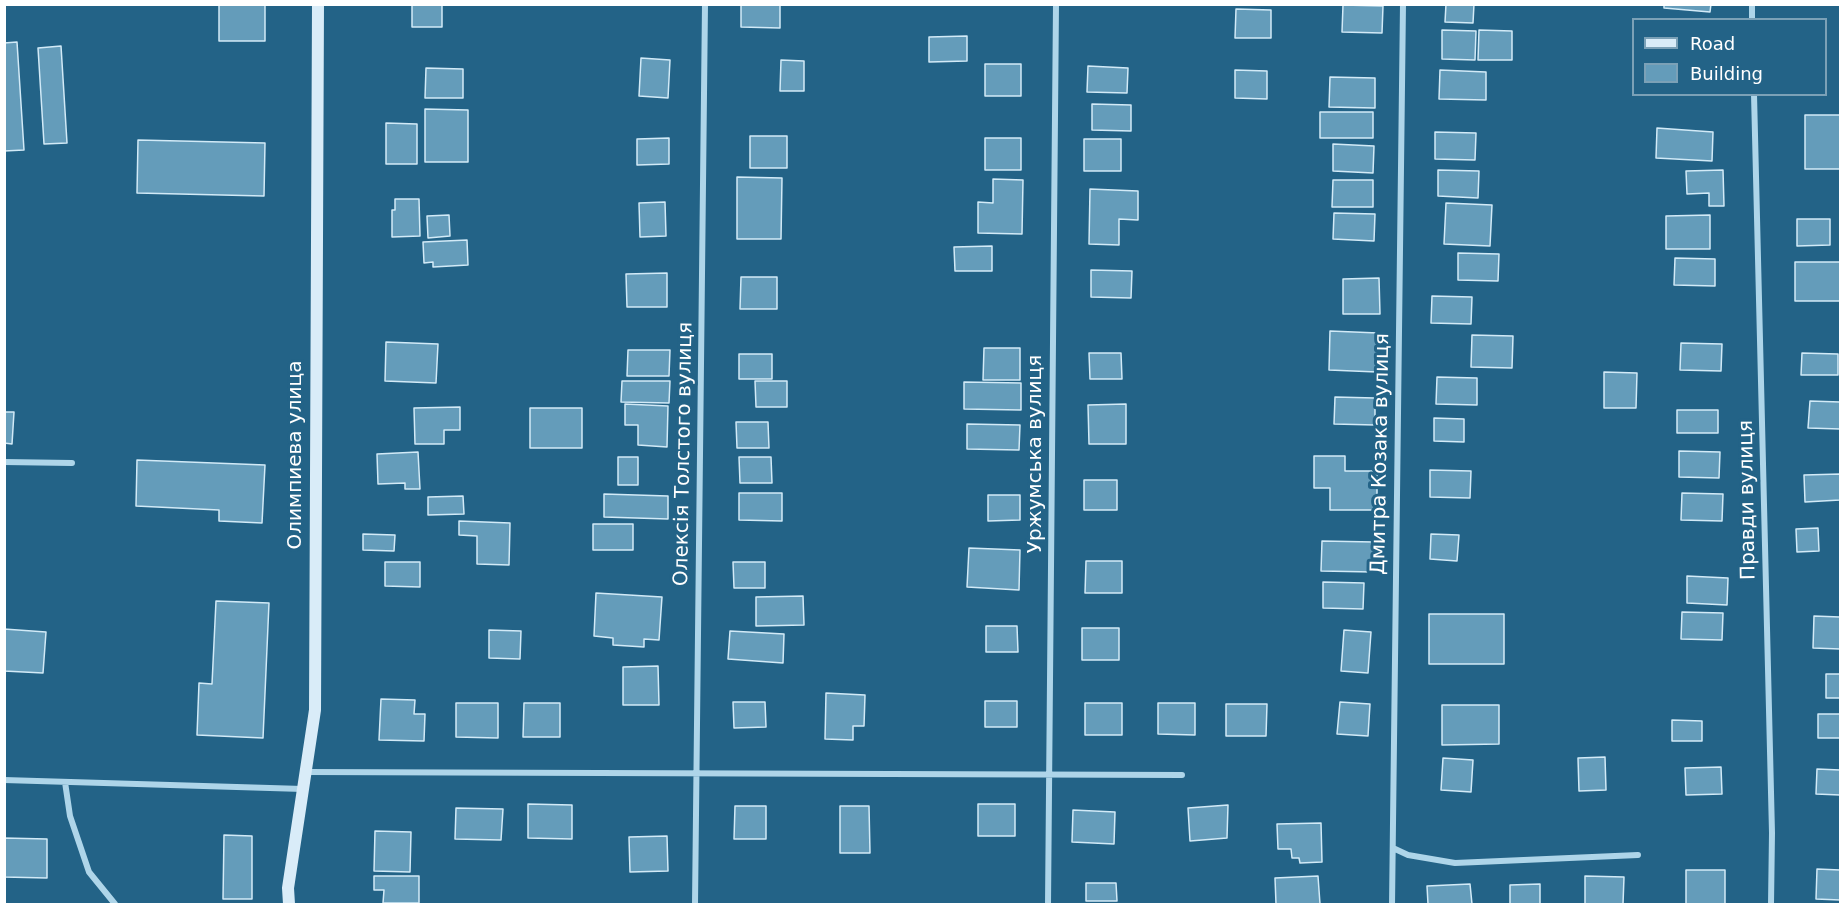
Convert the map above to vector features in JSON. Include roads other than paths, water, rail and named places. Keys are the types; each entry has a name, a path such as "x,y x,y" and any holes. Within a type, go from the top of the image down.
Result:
{"main road":[{"name":"Олимпиева улица","path":"289,904 288,888 315,710 318,4"}],"street":[{"name":"Олексія Толстого вулиця","path":"695,904 705,4"},
{"name":"Уржумська вулиця","path":"1048,904 1056,4"},
{"name":"Дмитра Козака вулиця","path":"1392,904 1403,4"},
{"name":"Правди вулиця","path":"1754,96 1772,797 1771,904"},
{"path":"4,462 72,463"},
{"path":"307,772 1182,775"},
{"path":"4,780 303,789"},
{"path":"65,782 70,816 89,872 115,904"},
{"path":"1393,848 1408,855 1455,863 1638,855"}]}
